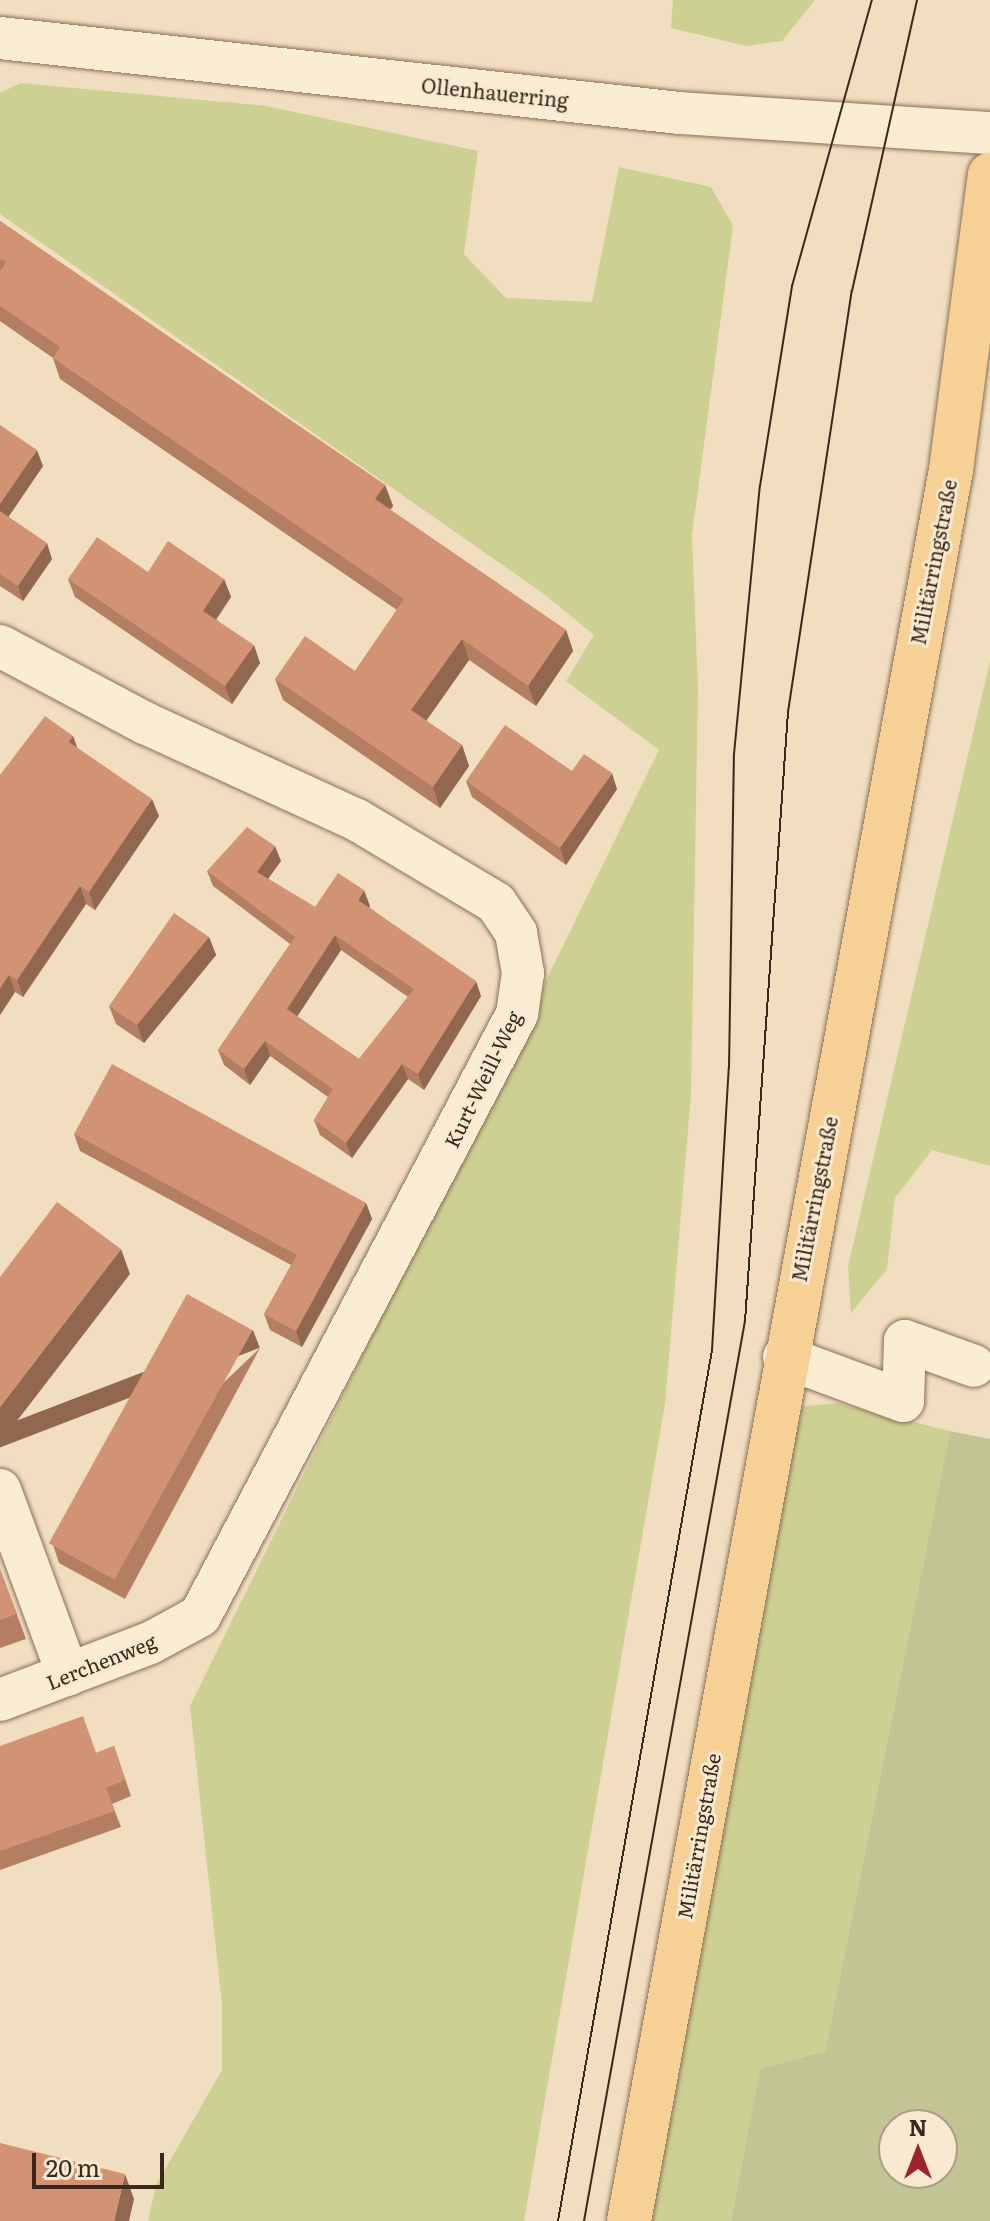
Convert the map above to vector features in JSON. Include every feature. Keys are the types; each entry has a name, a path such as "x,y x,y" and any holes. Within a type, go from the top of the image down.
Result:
{"main road":[{"name":"Militärringstraße","path":"629,2221 784,1357 951,470 990,175"},
{"path":"951,470 990,415"}],"street":[{"name":"Ollenhauerring","path":"0,38 679,113 990,133"},
{"name":"Kurt-Weill-Weg","path":"0,646 409,848 496,903 516,933 523,973 517,1014 200,1616"},
{"path":"784,1357 903,1401 905,1341 974,1366"},
{"path":"0,1490 68,1675"},
{"name":"Lerchenweg","path":"0,1700 68,1675 200,1616"}],"green space":[{"path":"673,0 815,0 782,41 746,46 671,28"},
{"path":"21,83 266,106 478,151 464,254 506,298 592,302 619,167 711,187 733,226 692,535 698,688 691,1095 665,1404 524,2221 148,2221 156,2185 222,2070 222,2005 190,1706 659,750 566,681 594,635 544,594 0,214 0,93"},
{"path":"990,661 990,1166 932,1150 895,1198 887,1269 851,1313 848,1266"},
{"path":"836,1403 950,1431 825,2051 760,2069 731,2221 651,2221 799,1407"},
{"path":"950,1431 990,1439 990,2221 731,2221 760,2069 825,2051"}],"building":[{"path":"0,221 385,485 375,499 566,630 528,686 462,639 411,710 462,745 433,787 275,679 305,636 355,671 404,599 53,358 60,347 0,306 0,271 7,261 0,259"},
{"path":"0,425 37,450 0,504"},
{"path":"0,511 47,543 18,586 0,574"},
{"path":"97,537 148,572 168,541 224,579 203,611 254,645 225,686 68,579"},
{"path":"45,716 73,736 69,742 152,799 89,892 80,886 17,980 9,975 0,988 0,775"},
{"path":"505,725 572,771 584,754 612,773 560,848 466,781"},
{"path":"247,827 275,846 257,872 315,907 338,873 364,890 358,900 476,981 418,1074 402,1064 346,1143 314,1120 333,1089 265,1041 244,1069 218,1050 295,937 207,871","holes":["335,935 414,989 359,1059 287,1009"]},
{"path":"174,913 209,937 137,1025 109,1006"},
{"path":"112,1064 366,1203 296,1331 264,1314 297,1255 74,1134"},
{"path":"57,1202 121,1249 0,1407 0,1277"},
{"path":"187,1294 253,1330 114,1580 49,1543"},
{"path":"0,1569 17,1614 0,1620"},
{"path":"83,1716 96,1753 114,1746 125,1780 106,1788 115,1811 0,1851 0,1746"},
{"path":"0,2143 125,2174 114,2221 0,2221"}],"tram line":[{"path":"558,2221 712,1350 729,1068 734,754 760,486 792,286 872,0"},
{"path":"584,2221 745,1321 788,712 852,291 917,0"}]}
